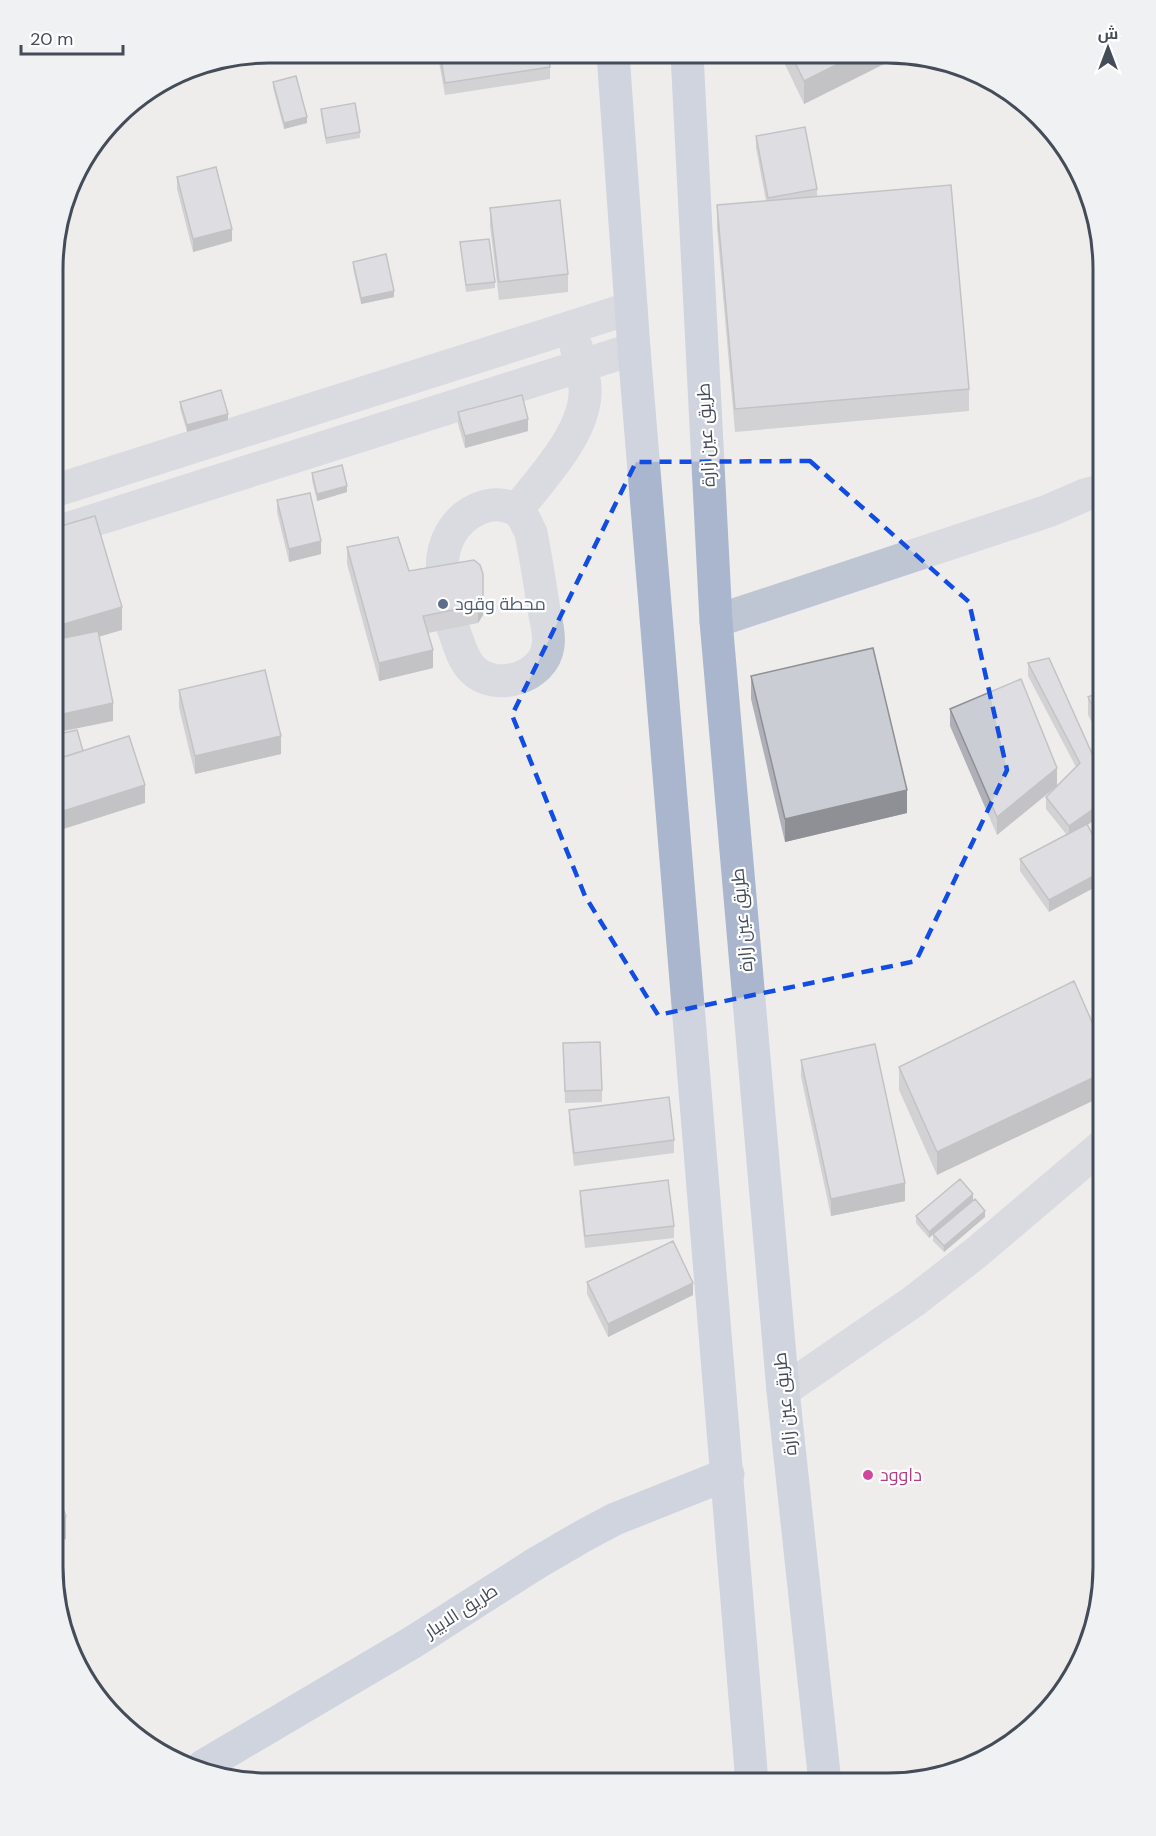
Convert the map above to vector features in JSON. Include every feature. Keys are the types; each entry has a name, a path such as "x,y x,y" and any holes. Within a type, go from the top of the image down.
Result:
{"main road":[{"path":"614,63 633,349 751,1773"},
{"name":"طريق عين زارة","path":"687,63 716,621 783,1391 824,1773"},
{"name":"طريق الابيار","path":"208,1763 413,1642 535,1564 584,1536 615,1519 728,1474"}],"street":[{"path":"63,488 631,308"},
{"path":"517,510 565,446 580,420 585,388 571,327"},
{"path":"63,529 633,349"},
{"path":"716,621 1048,511 1093,493"},
{"path":"443,583 441,566 444,549 451,532 462,519 474,510 489,505 504,505 517,510 526,521 531,533 548,634 546,655 533,672 523,677 496,681 483,677 472,669 453,628"},
{"path":"783,1391 914,1301 977,1252 1093,1153"}],"highlighted area":[{"path":"810,461 969,602 1007,770 916,961 658,1015 585,896 512,715 636,462"}],"building":[{"path":"442,63 549,63 550,67 445,83"},
{"path":"795,63 840,63 804,81"},
{"path":"296,76 307,117 284,123 273,82"},
{"path":"355,103 360,132 326,138 321,109"},
{"path":"805,127 817,189 768,198 756,136"},
{"path":"216,167 232,229 193,239 177,177"},
{"path":"951,185 969,389 735,409 717,205"},
{"path":"560,200 568,274 499,282 490,208"},
{"path":"489,239 495,282 466,285 460,242"},
{"path":"386,254 394,291 361,298 353,262"},
{"path":"221,390 228,414 187,425 180,402"},
{"path":"522,395 528,419 465,436 458,412"},
{"path":"342,465 347,486 317,494 312,473"},
{"path":"310,493 321,541 289,549 277,500"},
{"path":"95,516 122,607 63,624 63,525"},
{"path":"398,537 409,571 474,560 480,565 483,574 483,597 478,605 423,616 433,650 379,663 347,547"},
{"path":"98,631 113,703 63,714 63,638"},
{"path":"873,648 907,790 785,819 751,676"},
{"path":"1049,658 1093,756 1093,809 1069,826 1046,797 1080,763 1028,663"},
{"path":"265,670 281,736 195,756 179,690"},
{"path":"1021,679 1057,768 997,817 950,709"},
{"path":"1093,695 1093,707 1088,697"},
{"path":"77,730 83,751 63,757 63,733"},
{"path":"129,736 145,785 63,811 63,757"},
{"path":"1087,824 1093,836 1093,876 1049,900 1020,859"},
{"path":"1074,981 1093,1024 1093,1078 937,1152 899,1067"},
{"path":"600,1042 602,1090 565,1091 563,1043"},
{"path":"875,1044 905,1183 831,1199 801,1060"},
{"path":"669,1097 674,1140 574,1153 569,1110"},
{"path":"960,1179 973,1194 929,1232 916,1216"},
{"path":"668,1180 674,1226 585,1236 580,1191"},
{"path":"975,1199 985,1211 944,1246 933,1234"},
{"path":"673,1241 693,1283 608,1324 587,1282"}],"place":[{"name":"محطة وقود","path":"443,604"},
{"name":"داوود","path":"868,1475"}]}
